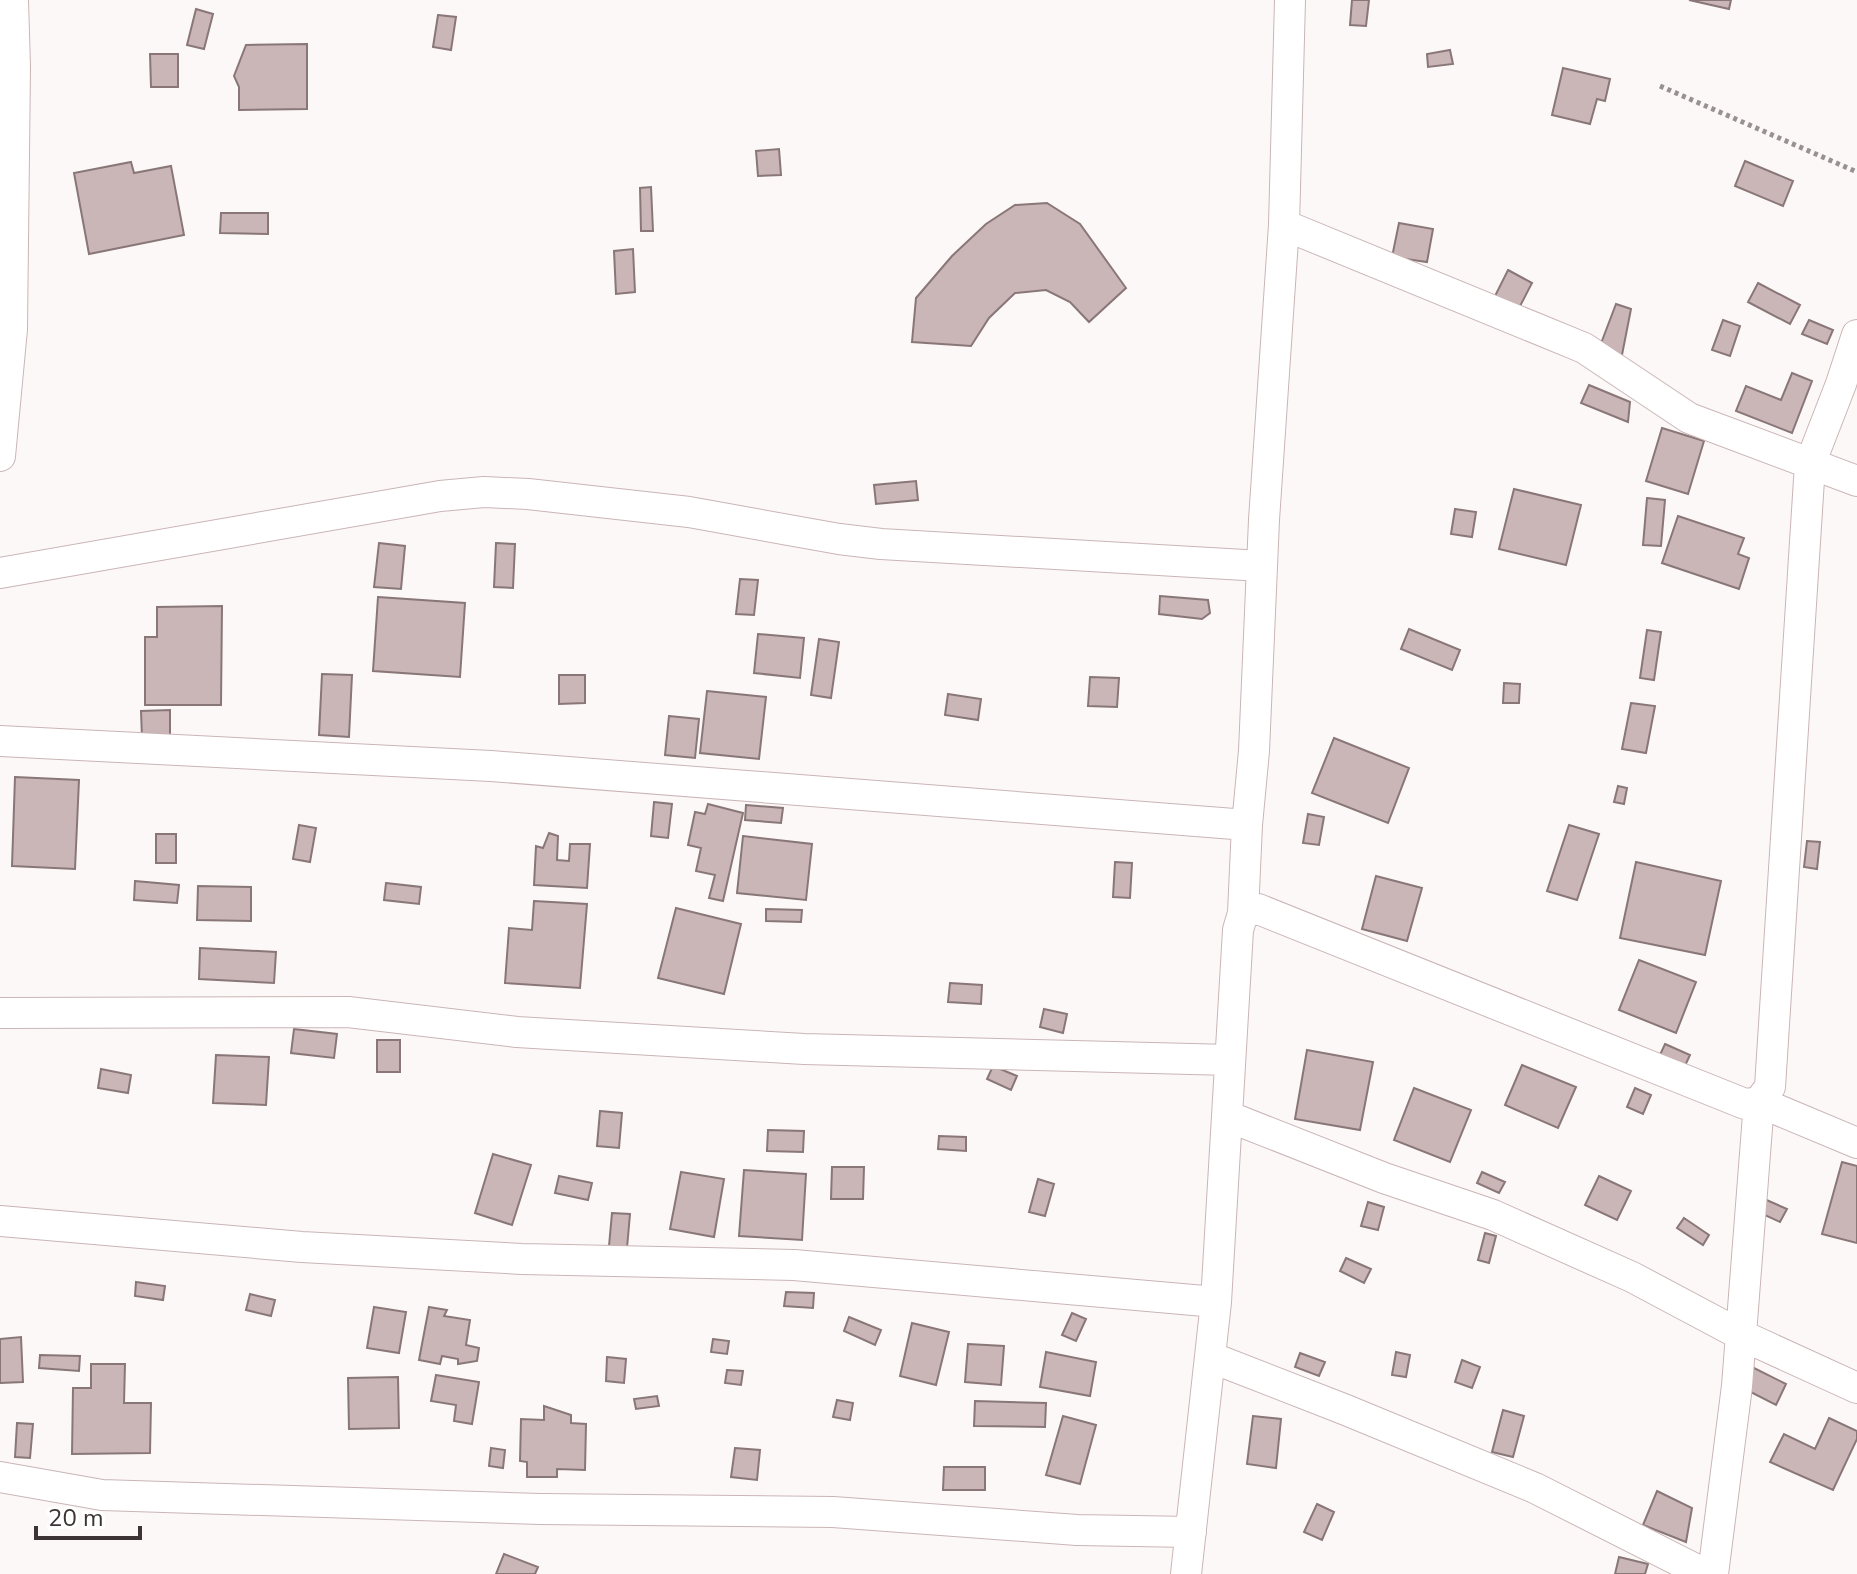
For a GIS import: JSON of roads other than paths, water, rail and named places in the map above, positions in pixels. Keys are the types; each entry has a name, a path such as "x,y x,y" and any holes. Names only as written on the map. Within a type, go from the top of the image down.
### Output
{"street":[{"path":"0,456 12,329 13,0"},
{"path":"1186,1574 1216,1302 1238,930 1243,913 1254,751 1262,566 1284,225 1290,0"},
{"path":"1284,225 1584,348 1689,418 1857,481"},
{"path":"1713,1574 1737,1386 1759,1102 1770,1087 1810,464 1857,335"},
{"path":"0,573 440,496 484,492 689,512 881,544 1262,566"},
{"path":"0,741 491,766 1247,825"},
{"path":"1243,913 1258,909 1745,1104 1759,1102 1857,1143"},
{"path":"0,1013 348,1012 517,1032 804,1049 1230,1060"},
{"path":"1227,1116 1384,1178 1493,1215 1632,1277 1741,1335 1857,1388"},
{"path":"0,1221 302,1247 522,1259 794,1265 1216,1302"},
{"path":"1210,1357 1535,1488 1705,1574"},
{"path":"0,1477 102,1495 540,1509 833,1512 1077,1530 1191,1532"}]}
